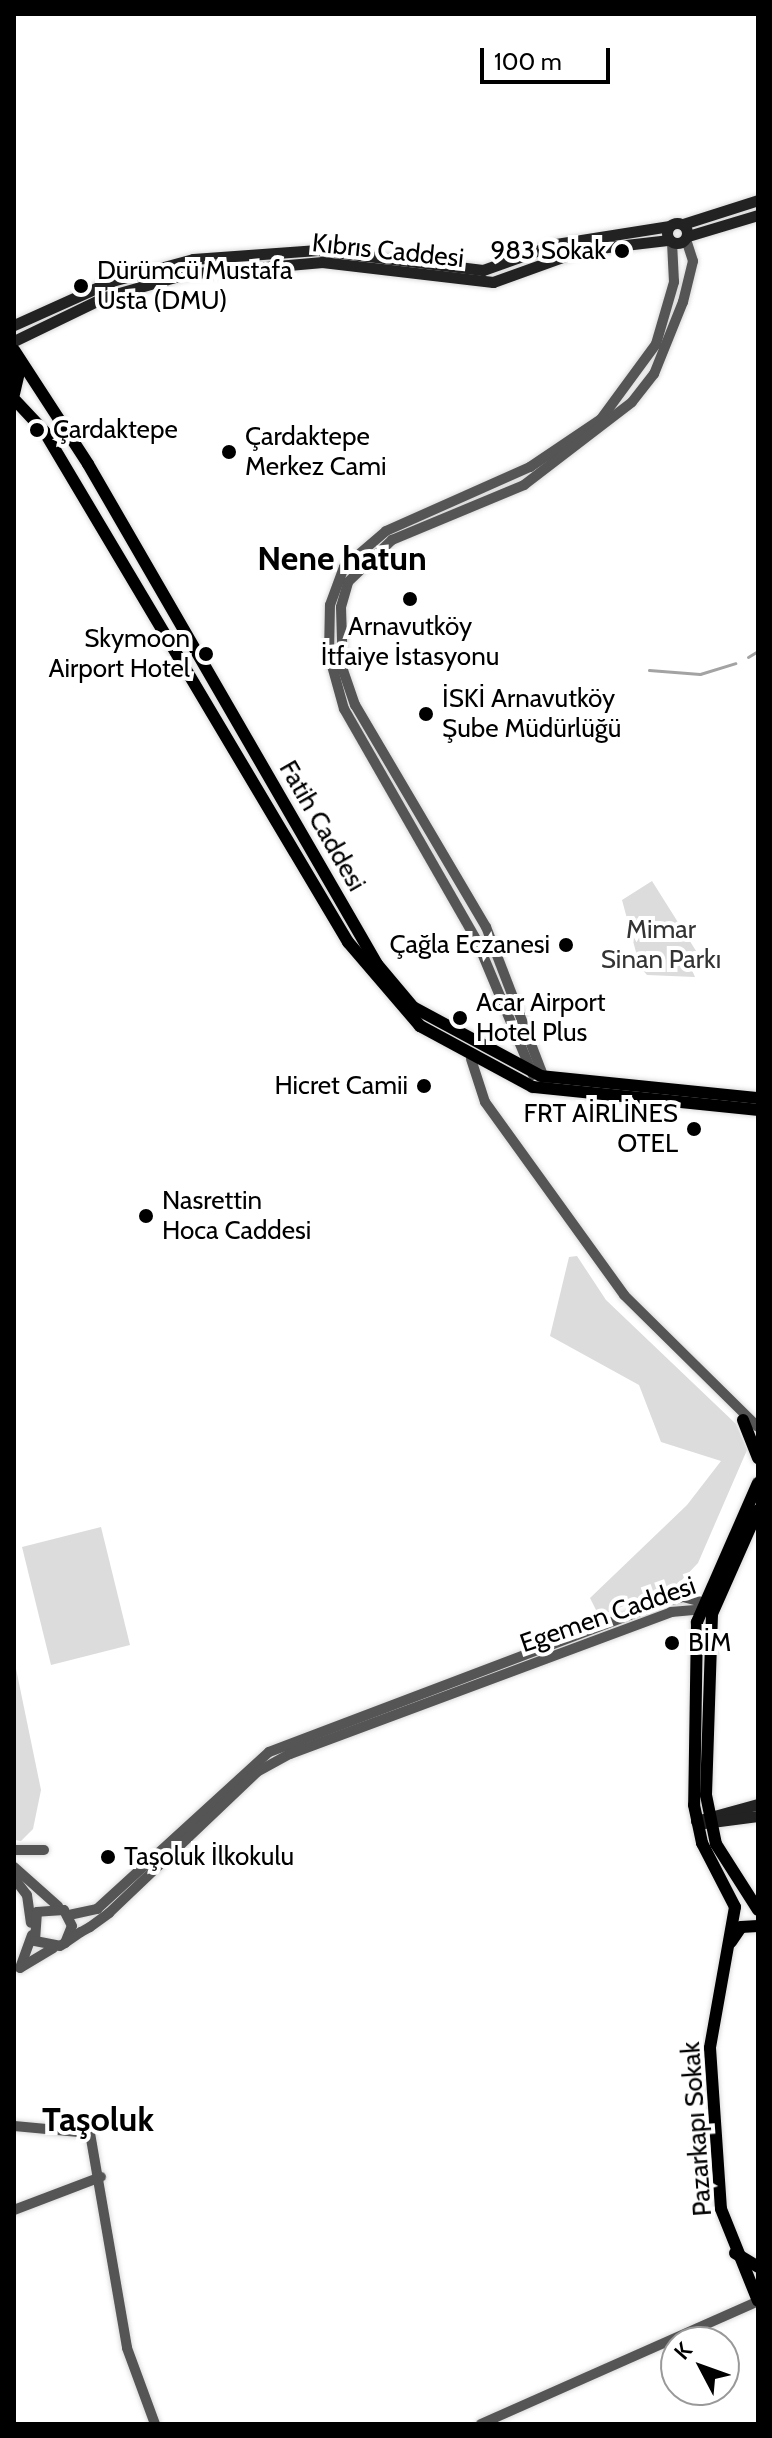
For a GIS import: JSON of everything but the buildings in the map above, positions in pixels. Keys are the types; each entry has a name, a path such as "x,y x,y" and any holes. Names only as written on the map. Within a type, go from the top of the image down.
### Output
{"main road":[{"path":"14,325 112,281 193,259 318,250 483,270 556,244 683,224 758,200"},
{"path":"683,224 687,238 758,215"},
{"path":"670,226 670,241"},
{"name":"Kıbrıs Caddesi","path":"15,348 105,297 186,274 322,262 493,282 582,250 687,238"},
{"path":"14,396 23,376 15,348"},
{"name":"Fatih Caddesi","path":"15,348 377,964 427,1017 540,1081 758,1098"},
{"name":"Fatih Caddesi","path":"14,396 44,431 355,952 420,1026 471,1059 540,1081 758,1110"},
{"path":"743,1420 758,1458"},
{"path":"758,1483 706,1606 705,1821 758,1910"},
{"path":"706,1606 758,1510"},
{"path":"705,1821 758,1804"},
{"path":"705,1821 758,1816"},
{"name":"Pazarkapı Sokak","path":"705,1821 731,1892 728,1949 710,2048 721,2209 735,2253 758,2301"},
{"path":"728,1949 741,1927 758,1926"},
{"path":"735,2253 758,2267"}],"street":[{"path":"356,721 346,683 340,639 348,582 392,540 524,485 608,426 667,348 691,271 687,238"},
{"path":"540,1081 486,927 356,721 329,655 338,577 386,531 530,467 601,419 656,344 674,282 670,241"},
{"path":"471,1059 485,1102 624,1295 743,1420 758,1427"},
{"name":"Egemen Caddesi","path":"69,1915 97,1909 269,1752 655,1605 706,1606"},
{"name":"Egemen Caddesi","path":"65,1943 109,1913 274,1762 671,1612 706,1606"},
{"path":"14,1850 44,1850"},
{"path":"14,1867 69,1915 65,1943 20,1968 32,1935 27,1895 14,1878"},
{"path":"31,1923 42,1909 59,1907"},
{"path":"32,1935 53,1948"},
{"path":"14,2126 90,2133 101,2177 127,2348 155,2424"},
{"path":"14,2210 101,2177"},
{"path":"481,2424 758,2301"}],"green space":[{"name":"Mimar Sinan Parkı","path":"652,881 703,962 691,968 695,977 647,975 640,967 622,900"},
{"path":"577,1256 606,1300 736,1424 747,1450 698,1563 678,1584 599,1616 590,1598 687,1505 721,1461 661,1442 639,1385 550,1336 569,1257"},
{"path":"101,1527 130,1645 51,1665 22,1547"},
{"path":"14,1659 41,1790 33,1829 21,1841 14,1840"}],"waterway":[{"path":"748,657 758,651"},
{"path":"649,670 700,674 735,663"}],"place":[{"name":"983 Sokak","path":"622,251"},
{"name":"Dürümcü Mustafa Usta (DMU)","path":"81,286"},
{"name":"Çardaktepe","path":"37,430"},
{"name":"Çardaktepe Merkez Cami","path":"229,452"},
{"name":"Arnavutköy İtfaiye İstasyonu","path":"410,599"},
{"name":"Skymoon Airport Hotel","path":"206,654"},
{"name":"İSKİ Arnavutköy Şube Müdürlüğü","path":"426,714"},
{"name":"Çağla Eczanesi","path":"566,945"},
{"name":"Acar Airport Hotel Plus","path":"460,1018"},
{"name":"Hicret Camii","path":"424,1086"},
{"name":"FRT AİRLİNES OTEL","path":"694,1129"},
{"name":"Nasrettin Hoca Caddesi","path":"146,1216"},
{"name":"BİM","path":"672,1643"},
{"name":"Taşoluk İlkokulu","path":"108,1857"}],"district":[{"name":"Nene hatun","path":"342,559"},
{"name":"Taşoluk","path":"98,2120"}]}
